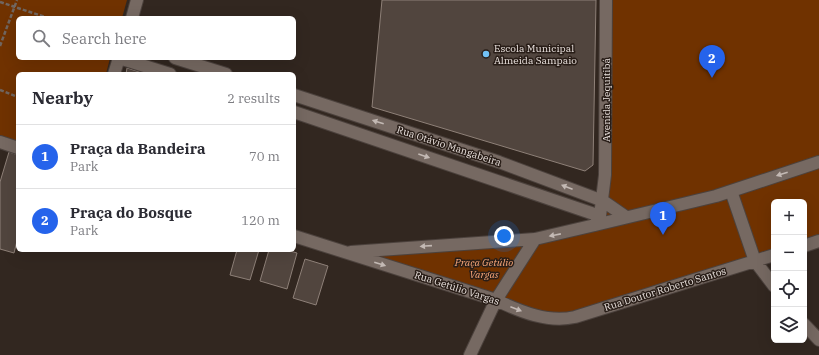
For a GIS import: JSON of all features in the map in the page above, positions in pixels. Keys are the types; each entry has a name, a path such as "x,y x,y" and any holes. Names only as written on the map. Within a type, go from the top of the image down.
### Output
{"street":[{"path":"133,16 137,0"},
{"name":"Avenida Jequitibá","path":"598,220 603,201 606,128 606,0"},
{"path":"115,72 118,60"},
{"path":"125,60 164,72"},
{"path":"181,60 220,72"},
{"name":"Rua Otávio Mangabeira","path":"296,96 499,162 603,201 626,217"},
{"path":"318,120 324,105"},
{"name":"Rua Otávio Mangabeira","path":"296,113 598,220"},
{"path":"0,142 16,147"},
{"path":"342,253 535,239 598,220 626,217 731,191 819,162"},
{"path":"731,191 755,261 771,282"},
{"name":"Rua Getúlio Vargas","path":"296,237 342,253 496,300 520,311 551,319 575,317"},
{"path":"470,355 496,300 535,239"},
{"path":"807,245 819,241"},
{"name":"Rua Doutor Roberto Santos","path":"575,317 771,256"},
{"path":"807,327 819,340"}],"path":[{"path":"0,46 17,0"},
{"path":"0,2 42,16"},
{"path":"0,90 16,96"}],"green space":[{"path":"0,0 127,0 123,16 16,16 16,60 110,60 106,72 16,72 16,145 0,140"},
{"name":"Praça Getúlio Vargas","path":"605,0 819,0 819,240 807,243 807,199 771,199 771,254 558,317 348,253 447,245 595,225 606,199"}],"building":[{"name":"Escola Municipal Almeida Sampaio","path":"382,0 596,0 593,165 585,171 372,107"},
{"path":"127,68 140,72 126,72"},
{"path":"9,152 16,154 16,245 14,253 0,249 0,182"},
{"path":"236,252 258,252 250,280 230,275"},
{"path":"268,252 297,253 287,289 260,281"},
{"path":"305,259 328,266 316,305 293,298"}],"place":[{"name":"Escola Municipal Almeida Sampaio","path":"486,54"},
{"name":"Praça do Bosque","path":"712,78"},
{"name":"Praça da Bandeira","path":"663,235"}]}
